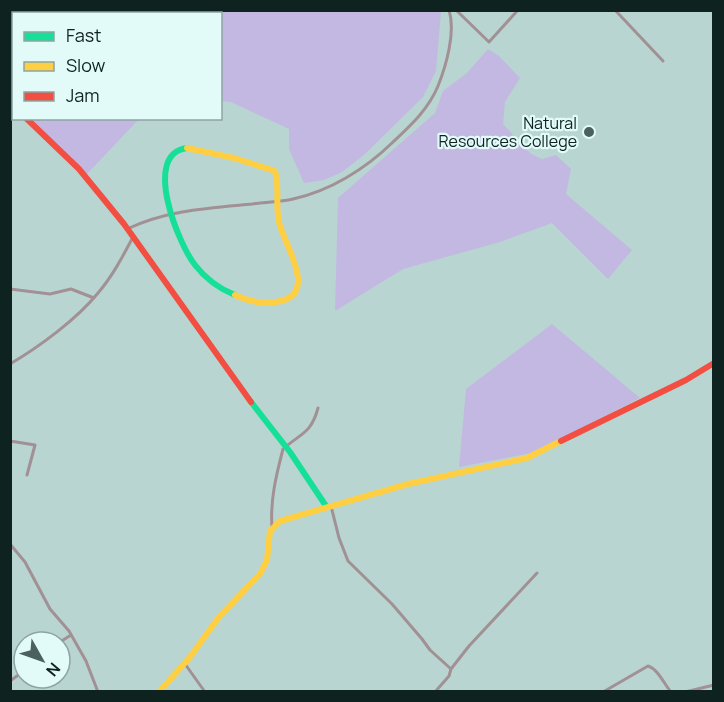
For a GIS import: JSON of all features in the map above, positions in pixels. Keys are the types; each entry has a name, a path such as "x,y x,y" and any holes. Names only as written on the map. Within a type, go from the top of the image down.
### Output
{"street":[{"path":"127,229 172,214 202,208 278,201 308,195 336,184 383,151 416,121 430,101 444,70 450,42 449,10"},
{"path":"456,10 489,42 518,10"},
{"path":"615,10 663,61"},
{"path":"28,120 79,169 127,229 247,397 329,505 348,561 392,604 430,650 450,669"},
{"path":"184,148 272,168 276,175 277,208 283,236 299,273 300,284 289,299 271,303 251,302 232,294 199,270 192,261 172,214 164,178 176,152 184,148"},
{"path":"10,364 31,352 94,298 133,237"},
{"path":"10,289 50,294 71,289 94,298"},
{"path":"272,528 280,521 329,505 408,484 527,458 686,380 714,363"},
{"path":"159,692 184,664 219,617 260,574 267,560 272,528 271,509 274,485 283,449 297,440 314,423 318,408"},
{"path":"10,441 35,445 27,475"},
{"path":"10,544 25,562 50,609 68,630"},
{"path":"435,692 449,676 450,669 469,645 537,573"},
{"path":"72,637 86,661 98,692"},
{"path":"184,664 205,692"},
{"path":"603,692 648,666 656,671 670,691"},
{"path":"685,692 714,685"}],"shaded area":[{"path":"11,11 441,11 436,71 423,97 364,155 342,172 324,180 304,183 289,149 289,129 231,102 222,101 222,12 12,12 11,104"},
{"path":"488,49 499,56 520,78 505,102 503,124 531,154 542,159 556,155 571,169 566,194 632,250 608,279 552,223 500,242 403,269 335,311 338,198 435,113 443,91 467,73"},
{"path":"33,120 138,120 87,174"},
{"path":"552,324 640,398 532,453 459,467 466,389"}],"traffic: fast":[{"path":"187,148 173,154 167,166 165,182 173,221 195,265 213,283 235,295"},
{"path":"251,402 290,452 326,506"}],"traffic: slow":[{"path":"187,148 234,158 275,171 279,222 296,267 297,288 292,296 269,303 235,295"},
{"path":"159,692 190,657 219,617 260,574 267,560 270,531 280,521 408,484 527,458 561,441"}],"traffic: jam":[{"path":"28,120 79,169 124,224 251,402"},
{"path":"561,441 686,380 714,363"}],"place":[{"name":"Natural Resources College","path":"589,132"}]}
